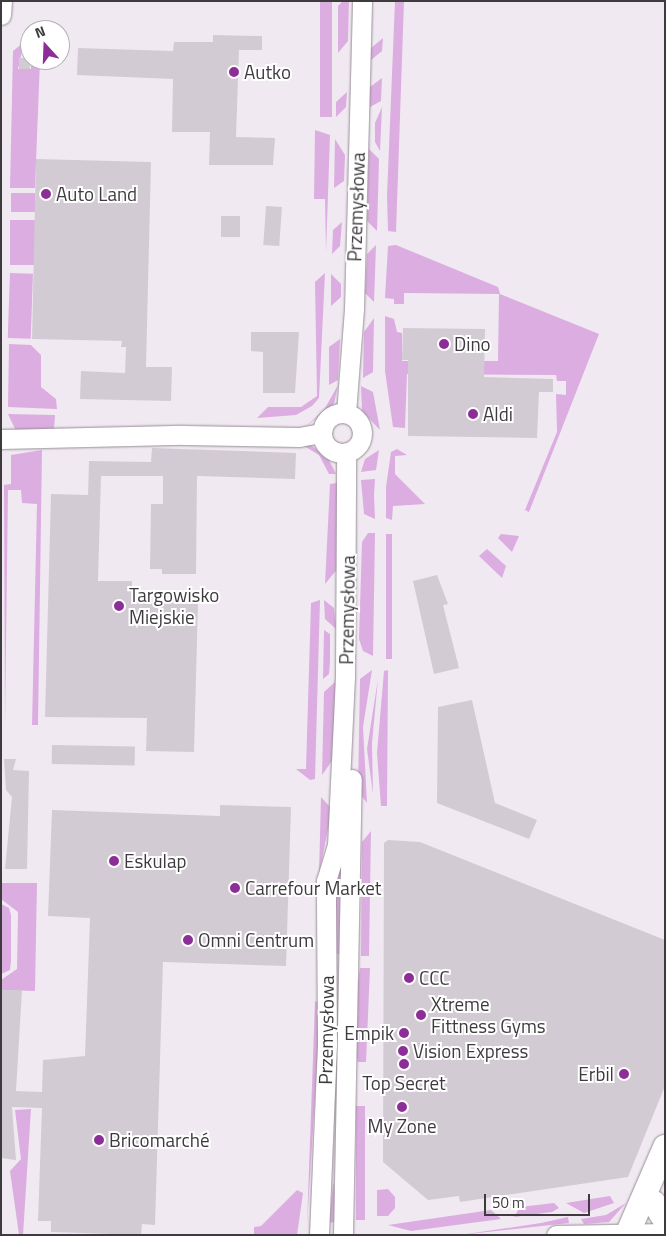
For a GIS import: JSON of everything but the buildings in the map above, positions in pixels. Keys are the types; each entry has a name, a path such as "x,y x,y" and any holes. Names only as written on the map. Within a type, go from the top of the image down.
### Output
{"main road":[{"path":"640,1233 665,1147"},
{"path":"640,1233 659,1212 665,1171"}],"street":[{"path":"1,14 2,1"},
{"name":"Przemysłowa","path":"346,413 362,1"},
{"path":"346,413 360,424 362,433 360,442 346,453 329,450 321,434 329,417 346,413"},
{"path":"1,439 321,434"},
{"name":"Przemysłowa","path":"319,1235 327,1044 326,881 337,846 345,676 346,453"},
{"name":"Przemysłowa","path":"342,1235 353,884 352,732 345,676"},
{"path":"343,1215 350,1235"},
{"path":"556,1235 640,1233"}],"shaded area":[{"path":"320,1 332,1 332,117 320,117"},
{"path":"343,1 349,1 348,41 338,53 338,6"},
{"path":"395,1 404,1 396,232 388,231 387,196"},
{"path":"383,38 382,51 371,60 371,48"},
{"path":"20,45 18,69 40,70 35,188 10,188 13,51"},
{"path":"382,78 381,101 370,107 370,87"},
{"path":"347,92 346,107 336,117 336,102"},
{"path":"382,107 380,151 375,142 375,123"},
{"path":"315,130 330,135 326,253 325,199 314,199"},
{"path":"335,139 345,155 344,181 334,188"},
{"path":"369,149 379,159 377,231 367,221"},
{"path":"11,193 35,193 35,212 11,212"},
{"path":"10,220 35,220 35,265 10,265"},
{"path":"342,222 340,246 332,254 333,230"},
{"path":"376,245 374,302 365,293 367,254"},
{"path":"396,245 498,287 500,294 599,334 529,512 525,510 557,432 556,394 566,395 566,381 557,381 556,375 407,374 405,428 393,427 385,371 385,316 394,319 397,332 402,333 402,361 498,361 499,294 404,293 404,304 394,304 394,299 385,298 388,246"},
{"path":"10,273 33,274 31,339 8,338"},
{"path":"325,273 319,398 312,406 296,415 257,418 268,407 301,407 317,396 315,282"},
{"path":"331,274 341,284 341,297 331,306"},
{"path":"374,318 373,372 363,378 364,332"},
{"path":"340,339 338,380 329,385 329,347"},
{"path":"9,344 31,345 41,355 41,387 56,399 57,409 8,407"},
{"path":"338,385 334,404 304,428 324,410"},
{"path":"361,386 373,392 380,430 362,411"},
{"path":"8,414 55,415 54,429 16,431"},
{"path":"311,445 328,458 336,474 329,474 319,455 304,446"},
{"path":"397,449 407,455 395,456 395,474 425,504 393,506 392,520 386,518 386,487 391,452"},
{"path":"42,450 38,725 32,725 37,504 22,503 21,490 8,490 5,725 4,485 11,484 11,455"},
{"path":"379,450 376,470 361,472 365,459"},
{"path":"375,479 375,519 364,514 361,480"},
{"path":"337,483 339,567 325,584 330,484"},
{"path":"368,533 375,533 373,656 363,651 359,639 362,542"},
{"path":"386,534 392,534 392,659 386,659"},
{"path":"501,534 519,536 512,552 498,538"},
{"path":"487,549 506,566 502,578 479,556"},
{"path":"320,600 315,779 310,780 296,769 306,769 311,603"},
{"path":"324,600 334,608 336,629 325,619"},
{"path":"324,630 330,634 330,661 329,674 323,679"},
{"path":"372,670 363,727 367,803 358,791 360,679"},
{"path":"388,670 387,806 381,806 377,753 384,671"},
{"path":"378,679 372,743 373,794 367,749"},
{"path":"335,682 334,758 322,775 324,692"},
{"path":"321,797 332,809 319,874"},
{"path":"371,831 369,956 361,956 362,842"},
{"path":"341,845 344,954 331,954"},
{"path":"1,883 37,883 35,991 1,990 1,980 17,969 18,912 1,899"},
{"path":"1,904 9,908 11,915 11,961 10,970 1,974"},
{"path":"360,968 370,968 366,1062 358,1062 351,1033"},
{"path":"315,1001 320,1003 323,1036 317,1064 307,1225"},
{"path":"356,1106 365,1106 365,1220 356,1220"},
{"path":"31,1109 23,1235 19,1235 10,1171 21,1159 15,1110"},
{"path":"334,1183 336,1222 329,1223 333,1185"},
{"path":"388,1189 395,1197 395,1208 388,1216 377,1216 377,1190"},
{"path":"297,1190 303,1193 297,1235 254,1235 254,1227 261,1226"},
{"path":"610,1196 614,1203 584,1213 566,1203"},
{"path":"554,1203 559,1208 552,1212 514,1217 520,1207"},
{"path":"626,1203 609,1222 584,1224 581,1219 606,1215"},
{"path":"491,1210 501,1219 411,1231 388,1225"},
{"path":"568,1217 569,1223 460,1235 541,1223"}],"place":[{"name":"Autko","path":"234,72"},
{"name":"Auto Land","path":"46,194"},
{"name":"Dino","path":"444,344"},
{"name":"Aldi","path":"473,414"},
{"name":"Targowisko Miejskie","path":"119,606"},
{"name":"Eskulap","path":"114,861"},
{"name":"Carrefour Market","path":"235,888"},
{"name":"Omni Centrum","path":"188,940"},
{"name":"CCC","path":"409,978"},
{"name":"Xtreme Fittness Gyms","path":"421,1015"},
{"name":"Empik","path":"404,1033"},
{"name":"Vision Express","path":"403,1051"},
{"name":"Top Secret","path":"404,1064"},
{"name":"Erbil","path":"624,1074"},
{"name":"My Zone","path":"402,1107"},
{"name":"Bricomarché","path":"99,1140"}]}
